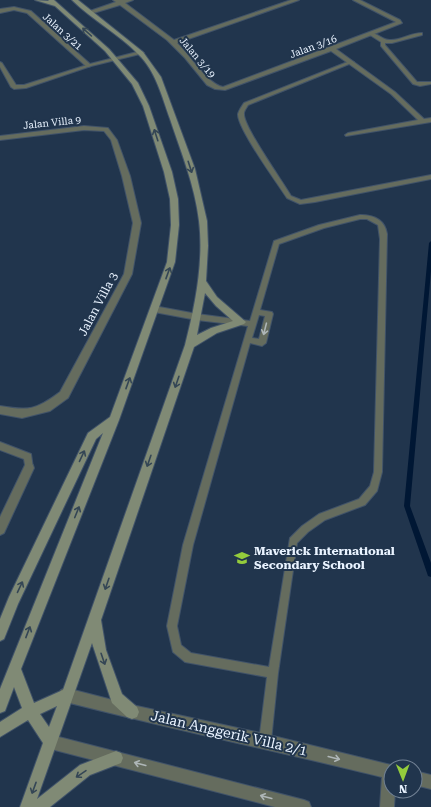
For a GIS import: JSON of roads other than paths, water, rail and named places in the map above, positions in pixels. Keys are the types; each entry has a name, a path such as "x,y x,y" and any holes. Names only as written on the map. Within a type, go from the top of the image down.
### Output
{"street":[{"path":"38,0 57,5"},
{"path":"0,706 114,420 172,262 175,226 174,199 168,172 146,106 135,83 115,60 51,0"},
{"path":"27,807 51,742 66,695 94,621 190,345 197,317 202,282 204,246 203,221 191,169 158,77 141,53 75,0"},
{"path":"90,12 118,1 130,0"},
{"path":"174,42 296,0"},
{"name":"Jalan 3/16","path":"231,86 399,23 398,21 356,0"},
{"name":"Jalan 3/19","path":"118,1 174,42 209,85 222,89 231,86"},
{"name":"Jalan 3/21","path":"0,11 16,8 29,12 89,66"},
{"path":"332,49 394,93 422,121"},
{"path":"89,66 141,53"},
{"path":"348,134 431,120"},
{"name":"Jalan Villa 9","path":"0,138 84,128 106,129"},
{"name":"Jalan Villa 3","path":"0,410 22,414 46,408 64,395 128,274 137,223 126,176 114,140 106,129"},
{"path":"202,282 214,301 241,322"},
{"path":"190,345 201,336 213,330 241,322"},
{"path":"0,635 13,601 92,436 114,420"},
{"path":"0,529 29,468"},
{"path":"94,621 100,650 117,698 132,712"},
{"path":"14,669 30,712 51,742 304,807"},
{"path":"0,730 30,712 66,695"},
{"name":"Jalan Anggerik Villa 2/1","path":"66,695 132,712 265,741 383,770"},
{"path":"39,807 58,790 85,770 116,758"}],"lane":[{"path":"372,34 384,41 392,42 420,34"},
{"path":"384,41 383,45 415,83 431,83"},
{"path":"352,62 246,104 241,113 242,121 248,133 289,197 300,202 315,200 431,177"},
{"path":"0,63 14,87 24,87 89,66"},
{"path":"265,741 273,673 293,541 305,529 322,517 362,502 374,488 378,472 383,261 382,227 378,222 368,217 353,219 300,232 276,243 188,545 172,626 177,648 189,658 273,673"},
{"path":"154,309 197,317 252,324"},
{"path":"248,340 262,343 269,314 256,312"},
{"path":"0,446 28,456 29,468"}],"waterway":[{"path":"431,243 407,506 431,573"}],"place":[{"name":"Maverick International Secondary School","path":"242,558"}]}
